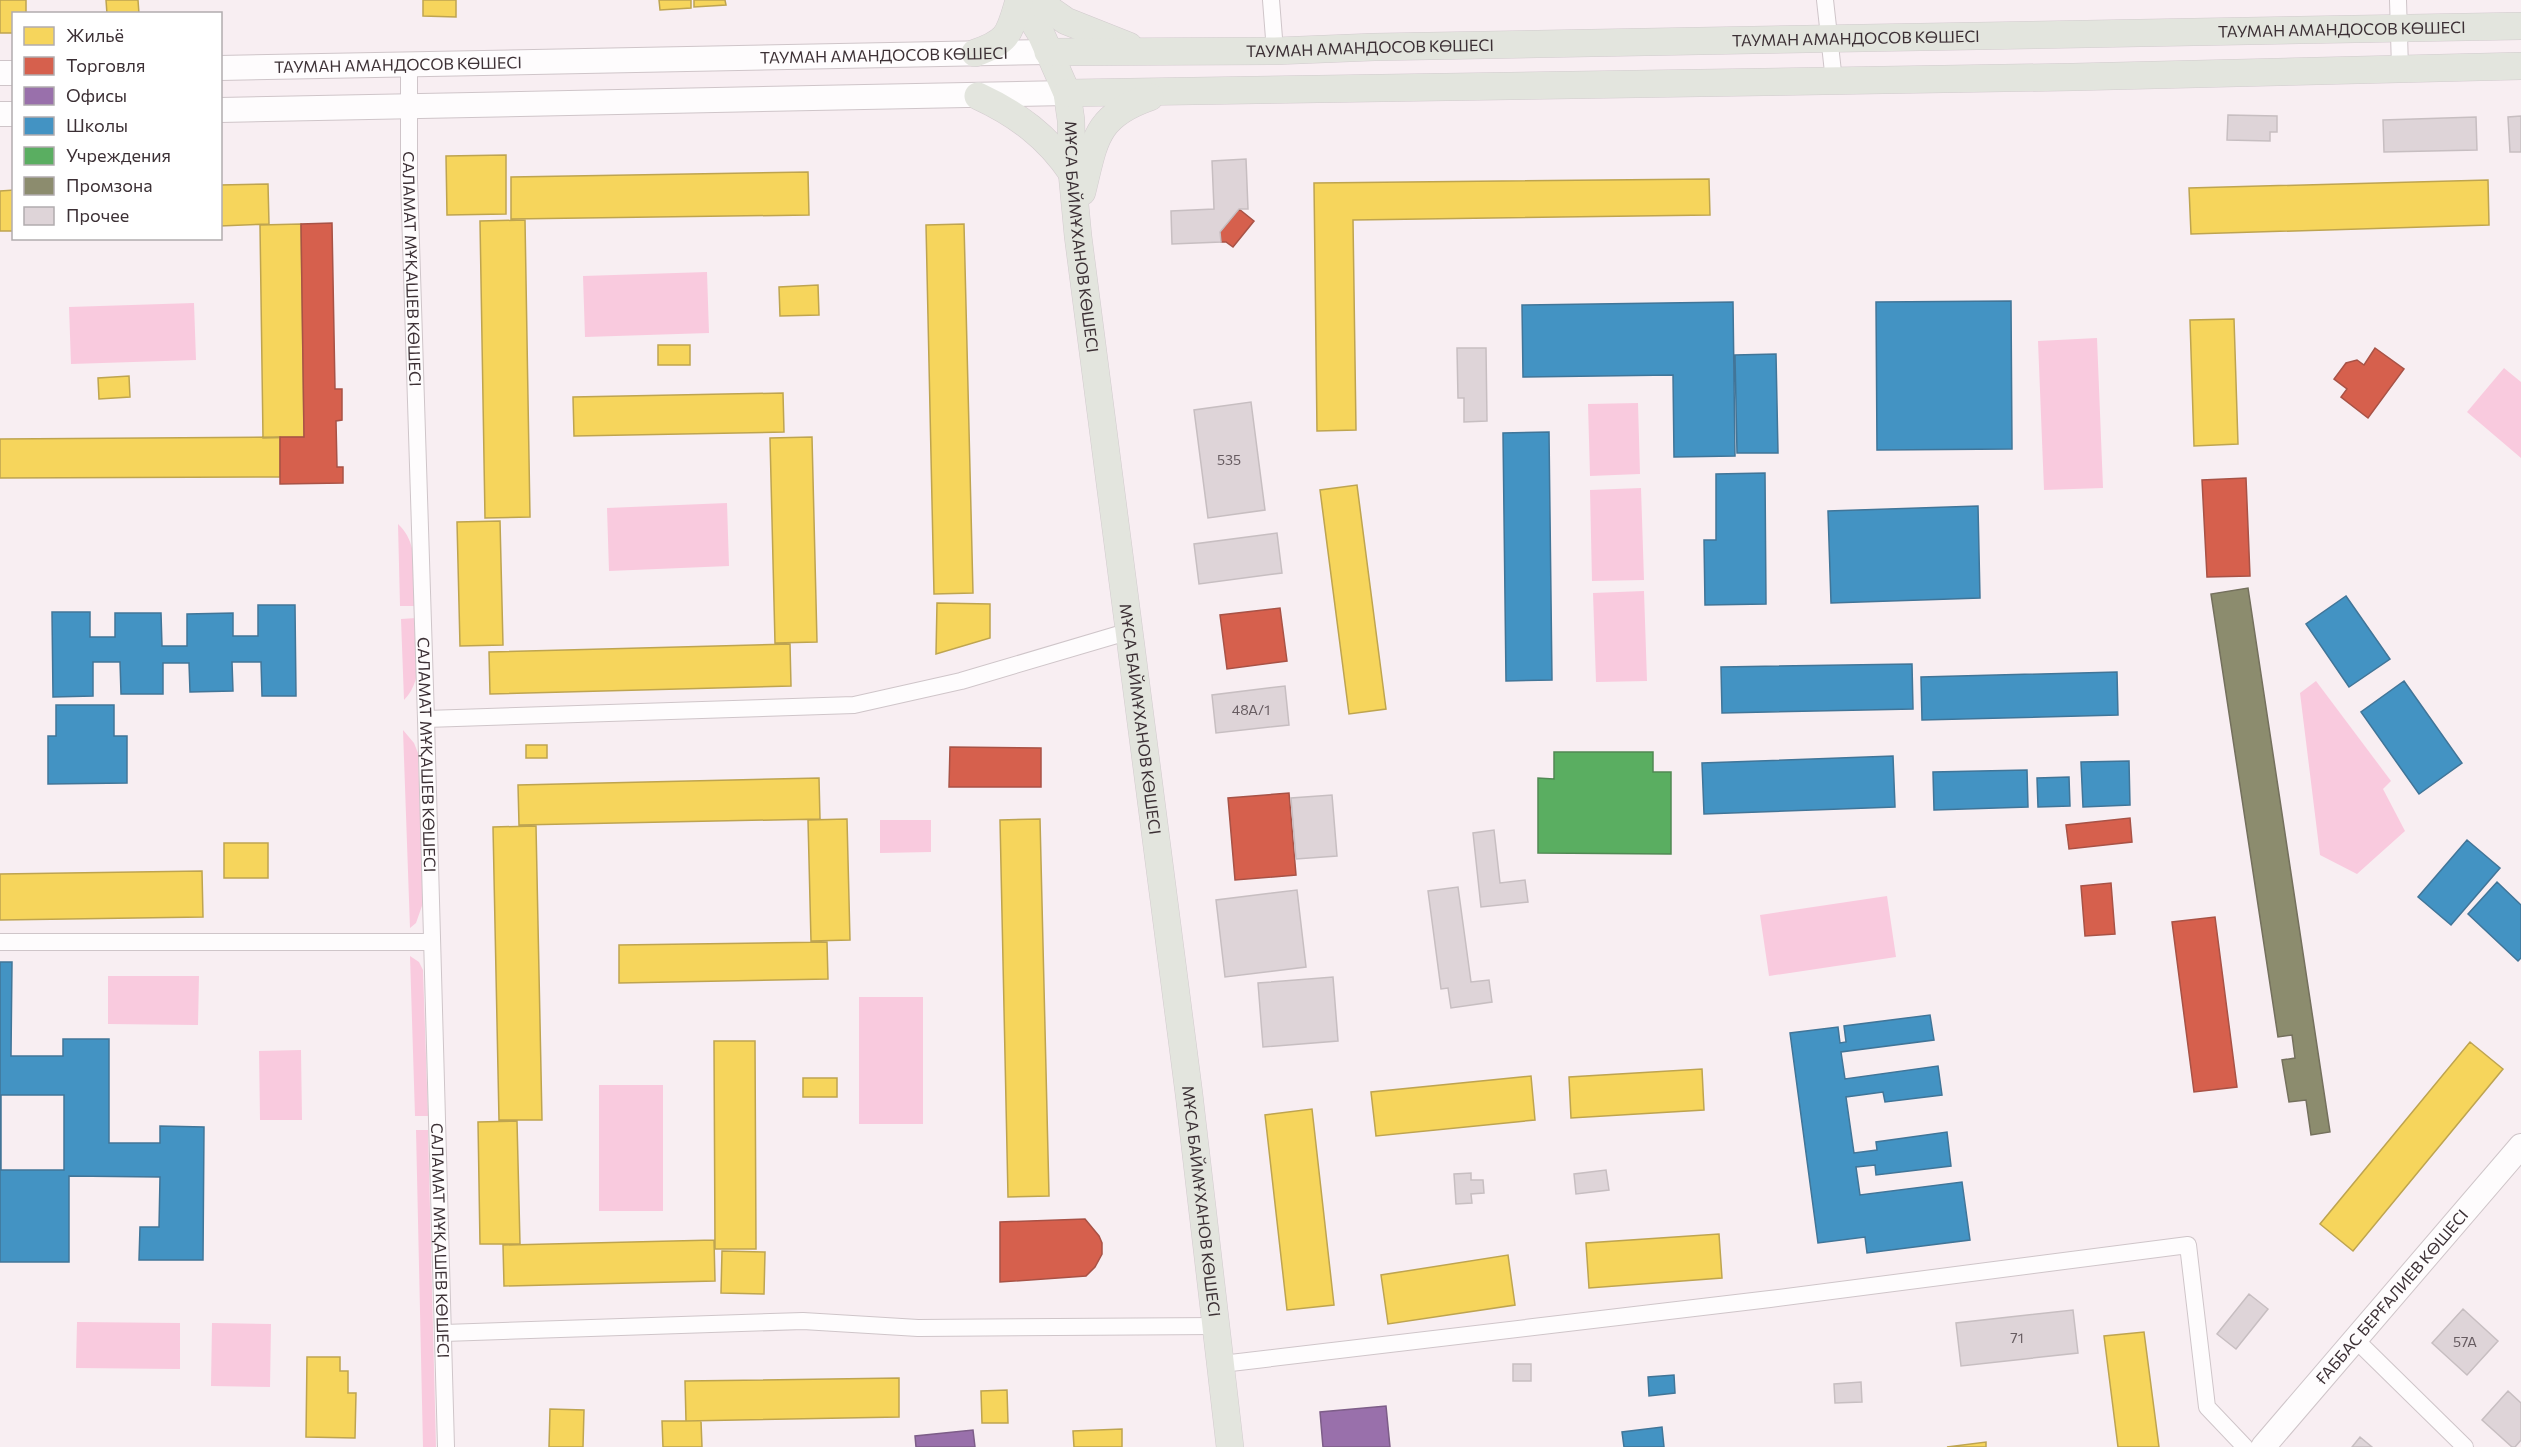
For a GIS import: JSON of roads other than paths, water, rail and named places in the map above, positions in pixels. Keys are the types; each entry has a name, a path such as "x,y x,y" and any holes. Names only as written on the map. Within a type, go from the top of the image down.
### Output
{"main road":[{"name":"МҰСА БАЙМҰХАНОВ КӨШЕСІ","path":"1019,0 1041,34 1067,93 1071,120 1072,173 1218,1326 1230,1447"},
{"path":"975,53 997,46 1003,40 1010,30 1019,0"},
{"path":"1036,0 1066,21 1147,52"},
{"name":"ТАУМАН АМАНДОСОВ КӨШЕСІ","path":"222,68 975,53 1275,51 1831,38 2521,26"},
{"path":"222,110 1834,81 2521,66"},
{"path":"1077,211 1091,155 1099,134 1112,116 1131,104 1163,92"},
{"path":"978,96 1009,110 1058,152 1072,173"},
{"name":"ҒАББАС БЕРҒАЛИЕВ КӨШЕСІ","path":"2263,1447 2521,1146"}],"street":[{"path":"1271,0 1275,51"},
{"path":"1826,0 1834,81"},
{"path":"2398,0 2400,68"},
{"name":"САЛАМАТ МҰҚАШЕВ КӨШЕСІ","path":"409,63 409,179 446,1447"},
{"path":"426,719 854,705 961,681 1130,631"},
{"path":"0,942 432,942"},
{"path":"1222,1364 1770,1299 2188,1245 2206,1407 2245,1447"},
{"path":"444,1333 803,1321 918,1328 1218,1326"},
{"path":"2356,1340 2465,1447"}]}
